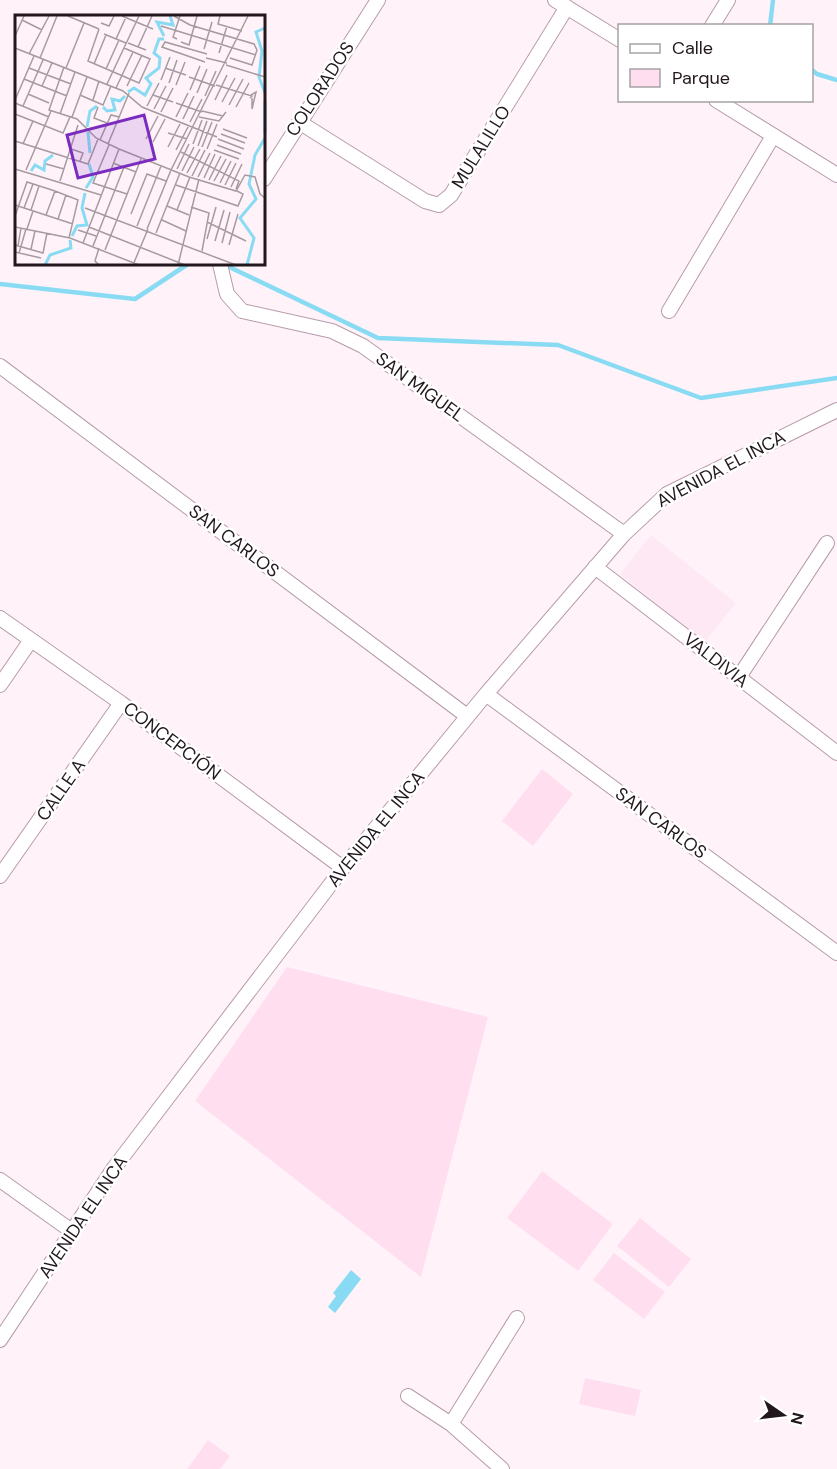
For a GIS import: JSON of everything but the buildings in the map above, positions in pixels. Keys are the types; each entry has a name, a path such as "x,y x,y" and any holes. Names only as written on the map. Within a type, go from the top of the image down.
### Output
{"street":[{"name":"COLORADOS","path":"266,176 378,0"},
{"path":"713,24 728,0"},
{"name":"MULALILLO","path":"299,122 425,201 439,205 451,195 561,4"},
{"path":"561,4 618,39"},
{"path":"719,102 837,175"},
{"path":"669,311 773,136"},
{"name":"SAN MIGUEL","path":"220,267 226,294 242,311 332,331 363,346 624,534"},
{"name":"SAN CARLOS","path":"0,366 467,716"},
{"name":"AVENIDA EL INCA","path":"0,1340 114,1168 343,868 467,716 624,534 668,494 837,410"},
{"path":"739,677 827,543"},
{"name":"VALDIVIA","path":"596,567 837,753"},
{"name":"CONCEPCIÓN","path":"0,618 121,703 343,868"},
{"path":"0,685 31,640"},
{"name":"SAN CARLOS","path":"486,694 837,953"},
{"name":"CALLE A","path":"0,876 121,703"},
{"path":"0,1180 73,1232"},
{"path":"451,1424 517,1318"},
{"path":"408,1396 451,1424 502,1469"}],"shaded area":[{"path":"651,535 736,603 704,643 620,574"}],"green space":[{"path":"542,769 573,794 533,846 502,821"},
{"path":"287,967 488,1017 421,1277 195,1101"},
{"path":"542,1171 613,1224 578,1271 507,1218"},
{"path":"640,1218 691,1259 669,1287 617,1246"},
{"path":"614,1253 665,1292 644,1319 593,1280"},
{"path":"585,1378 641,1390 635,1416 579,1404"},
{"path":"208,1440 230,1456 220,1469 187,1469"}],"water":[{"path":"351,1270 361,1279 335,1313 328,1307 336,1296 333,1293"}],"waterway":[{"path":"770,24 773,0"},
{"path":"813,71 837,80"},
{"path":"0,284 135,299 185,266"},
{"path":"227,266 378,338 558,345 701,398 837,378"}]}
